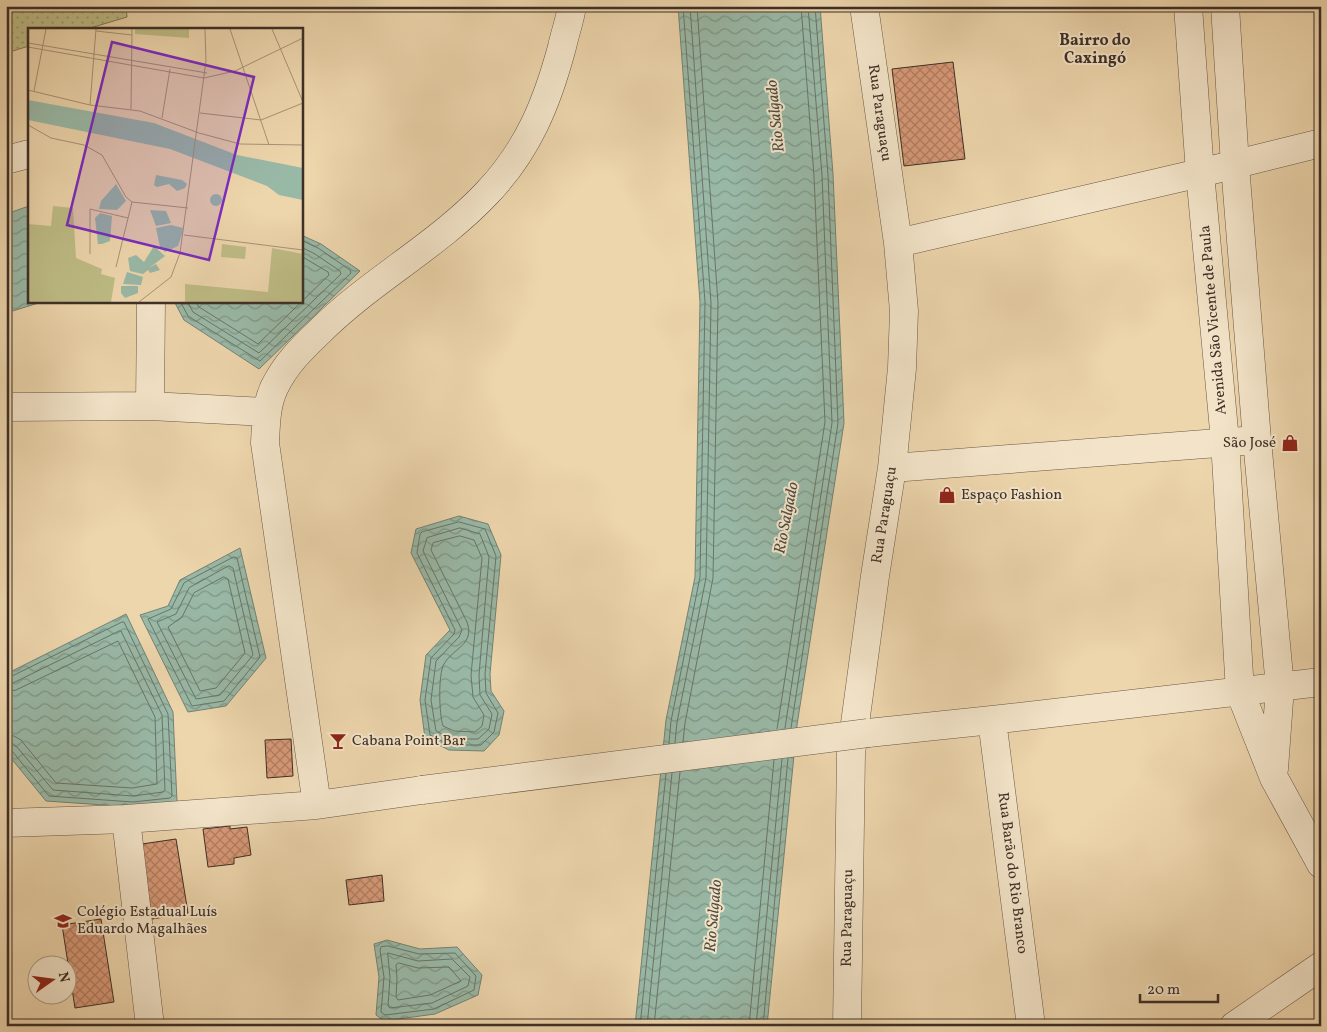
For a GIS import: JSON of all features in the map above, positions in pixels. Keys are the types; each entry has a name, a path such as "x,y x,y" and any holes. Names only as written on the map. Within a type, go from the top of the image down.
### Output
{"street":[{"path":"317,805 265,443 266,412 274,388 292,358 340,311 455,223 487,193 513,163 536,123 554,76 572,6"},
{"name":"Rua Paraguaçu","path":"846,1026 851,753 892,468 902,368 904,311 898,242 864,6"},
{"name":"Avenida São Vicente de Paula","path":"1188,6 1200,173 1225,441 1240,692 1274,778 1321,864"},
{"path":"1225,6 1235,165 1257,440 1280,687 1274,778"},
{"path":"898,242 1235,165 1321,143"},
{"path":"6,160 28,154"},
{"path":"150,406 151,302"},
{"path":"6,407 150,406 266,412"},
{"path":"892,468 1257,440"},
{"path":"6,823 126,819 317,805 868,733 1321,682"},
{"name":"Rua Barão do Rio Branco","path":"992,720 1031,1026"},
{"path":"126,819 150,1026"},
{"path":"1234,1026 1321,966"}],"shaded area":[{"path":"6,6 126,6 127,17 90,28 28,28 28,46 6,53"}],"water":[{"name":"Rio Salgado","path":"678,6 820,6 833,174 844,423 797,725 767,1026 635,1026 666,720 695,577 700,302"},
{"path":"28,206 28,302 42,302 6,313 6,214"},
{"path":"302,235 321,244 360,271 259,369 184,320 175,302 302,302"},
{"path":"459,516 488,524 501,555 490,674 491,691 504,711 499,735 484,751 449,750 425,738 420,700 426,655 450,630 411,553 416,529"},
{"path":"240,548 266,658 226,706 188,712 140,615 168,606 180,580"},
{"path":"126,614 173,712 177,802 133,807 46,801 6,752 6,674"},
{"path":"387,940 420,949 457,947 482,975 478,995 435,1014 384,1021 376,1015 379,977 374,944"}],"building":[{"path":"953,62 965,159 904,166 892,69"},
{"path":"291,739 293,776 267,778 265,740"},
{"path":"230,826 230,829 247,827 251,855 234,858 234,864 208,867 203,829"},
{"path":"176,839 188,913 146,920 135,845"},
{"path":"382,875 384,901 349,905 346,880"},
{"path":"101,919 114,1002 75,1008 74,1004 78,1004 78,954 67,954 62,925"}],"place":[{"name":"São José","path":"1290,443"},
{"name":"Espaço Fashion","path":"947,495"},
{"name":"Cabana Point Bar","path":"338,741"},
{"name":"Colégio Estadual Luís Eduardo Magalhães","path":"63,921"}],"district":[{"name":"Bairro do Caxingó","path":"1095,50"}]}
